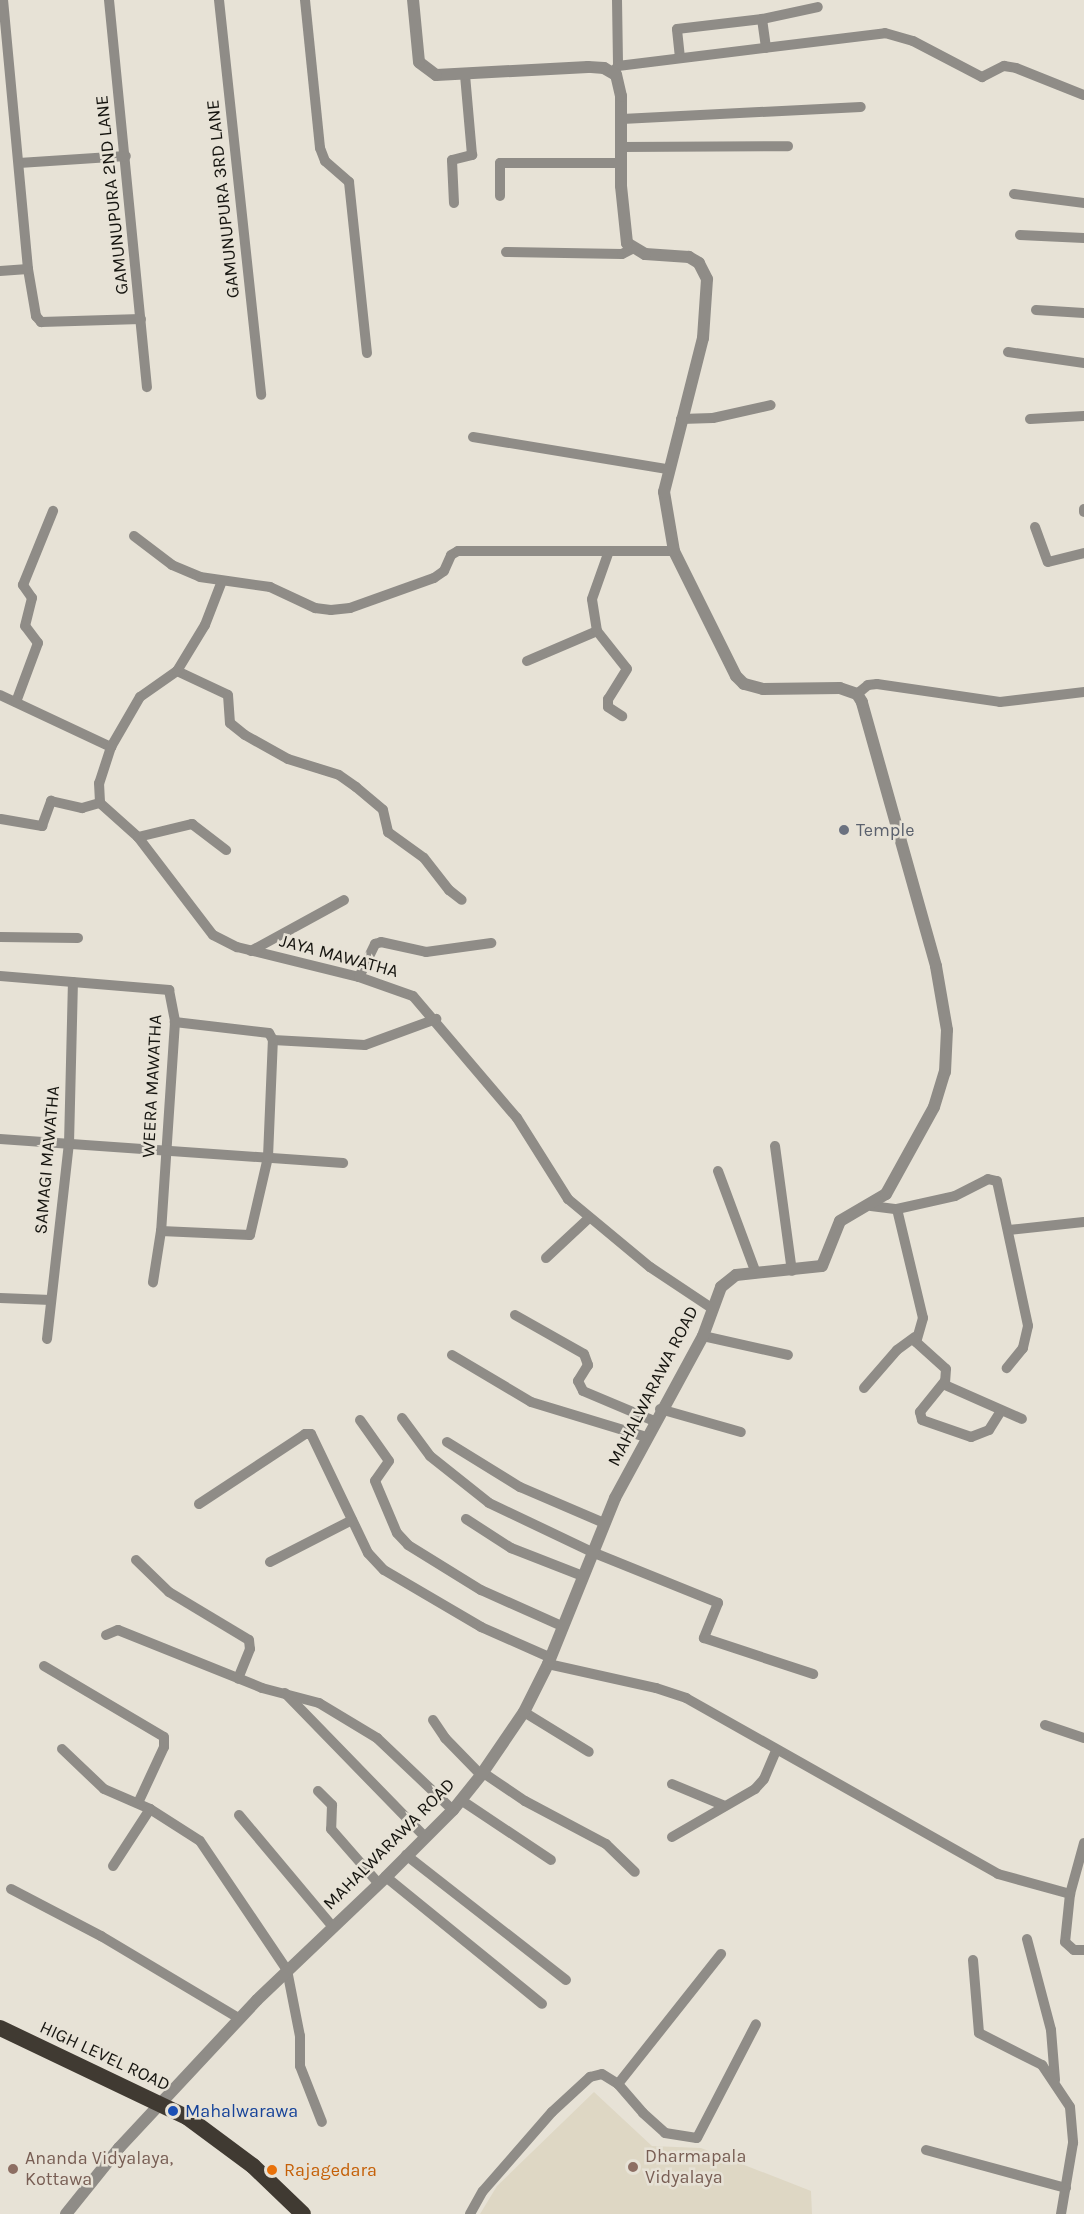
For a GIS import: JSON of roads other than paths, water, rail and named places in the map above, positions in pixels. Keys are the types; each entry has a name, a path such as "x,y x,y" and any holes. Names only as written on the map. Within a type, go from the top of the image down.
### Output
{"highway":[{"name":"HIGH LEVEL ROAD","path":"0,2028 159,2106 210,2140 249,2171 290,2214"},
{"name":"HIGH LEVEL ROAD","path":"0,2037 187,2117 253,2166 303,2214"}],"street":[{"path":"3,0 28,269 36,316 41,322 141,319"},
{"name":"GAMUNUPURA 2ND LANE","path":"109,0 147,387"},
{"name":"GAMUNUPURA 3RD LANE","path":"219,0 261,395"},
{"path":"305,0 320,148 325,161 349,182 366,353"},
{"path":"413,0 419,62 436,75 588,67 615,69 680,58 885,33 913,41 982,77 1004,66 1017,68 1084,95"},
{"path":"617,0 615,69 622,119 624,236 632,249 645,254 689,257 699,263 707,279 703,338 667,469 665,508 674,551 736,676 744,684 763,689 840,688 857,694 868,685 878,684 1000,702 1084,692"},
{"path":"680,58 677,29 762,19 818,7"},
{"path":"762,19 766,48"},
{"path":"454,203 453,160 472,155 465,75"},
{"path":"622,119 861,107"},
{"path":"621,147 788,146"},
{"path":"19,163 126,156"},
{"path":"500,196 500,163 621,163"},
{"path":"1014,194 1084,203"},
{"path":"1020,235 1084,238"},
{"path":"506,252 622,254 632,249"},
{"path":"0,271 28,269"},
{"path":"1036,310 1084,313"},
{"path":"1008,352 1084,363"},
{"path":"681,419 713,418 771,405"},
{"path":"1030,419 1084,416"},
{"path":"473,437 667,469"},
{"path":"16,702 38,643 26,626 32,602 24,580 53,511"},
{"path":"1035,527 1048,562 1084,553"},
{"path":"134,536 172,565 200,577 270,586 315,608 331,610 350,608 434,578 444,571 450,555 458,551 674,551"},
{"path":"609,551 592,599 597,631 627,669 608,699 608,707 622,716"},
{"path":"1,819 42,826 51,801 82,808 100,803 99,783 111,747 140,697 177,672 206,625 222,581"},
{"path":"527,661 597,631"},
{"path":"177,672 228,695 230,723 244,735 288,759 339,775 356,787 383,810 388,832 424,858 449,891 462,900"},
{"name":"MAHALWARAWA ROAD","path":"66,2214 159,2106 240,2019 287,1970 383,1881 453,1810 481,1774 524,1712 548,1660 604,1523 660,1408 703,1335 727,1279 756,1273 792,1271 822,1266 840,1221 871,1206 886,1194 934,1107 945,1072 947,1030 936,966 865,710 857,694"},
{"path":"0,695 111,747"},
{"name":"JAYA MAWATHA","path":"100,803 138,837 203,927 225,943 359,977 407,992 436,1019 517,1118 568,1199 588,1219 713,1309"},
{"path":"138,837 192,824 226,850"},
{"path":"251,951 344,900"},
{"path":"0,937 78,938"},
{"path":"359,977 375,944 381,942 426,952 491,943"},
{"name":"WEERA MAWATHA","path":"0,976 169,990 175,1022 161,1231 153,1282"},
{"name":"SAMAGI MAWATHA","path":"47,1339 69,1144 73,982"},
{"path":"175,1022 261,1030 273,1040 365,1046 436,1019"},
{"path":"161,1231 250,1235 268,1157 273,1040"},
{"path":"0,1139 343,1163"},
{"path":"775,1146 792,1271"},
{"path":"718,1171 756,1273"},
{"path":"871,1206 897,1209 955,1196 993,1179 1000,1186 1028,1326 1023,1348 1007,1368"},
{"path":"864,1388 897,1350 915,1337 923,1318 897,1209"},
{"path":"546,1258 588,1219"},
{"path":"1009,1230 1084,1222"},
{"path":"0,1298 51,1300"},
{"path":"515,1315 584,1354 588,1365 579,1381 583,1391 654,1421"},
{"path":"703,1335 788,1355"},
{"path":"915,1337 946,1369 945,1381 948,1388 1022,1419"},
{"path":"452,1355 531,1402 646,1437"},
{"path":"945,1381 920,1412 922,1420 972,1437 988,1430 1001,1411"},
{"path":"660,1408 741,1432"},
{"path":"402,1418 430,1456 489,1503 592,1552 718,1604 704,1638 813,1674"},
{"path":"360,1420 388,1461 375,1481 397,1533 408,1545 481,1590 562,1626"},
{"path":"199,1504 308,1434 327,1462 368,1553 411,1589 548,1660 671,1692 998,1874 1070,1894"},
{"path":"447,1442 520,1486 604,1523"},
{"path":"466,1519 511,1548 583,1576"},
{"path":"270,1562 352,1520"},
{"path":"136,1560 169,1592 249,1640 250,1648 238,1679"},
{"path":"106,1635 118,1630 238,1679 319,1704 377,1738 453,1810"},
{"path":"44,1666 164,1737 164,1747 138,1803"},
{"path":"282,1691 425,1837"},
{"path":"524,1712 589,1752"},
{"path":"433,1720 445,1738 481,1774 525,1801 606,1844 635,1872"},
{"path":"1045,1725 1084,1738"},
{"path":"62,1749 104,1789 150,1809 200,1841 287,1970 300,2036 300,2066 322,2122"},
{"path":"672,1837 760,1785 776,1751"},
{"path":"672,1784 725,1806"},
{"path":"318,1791 332,1805 331,1829 383,1881 542,2004"},
{"path":"461,1800 550,1860"},
{"path":"113,1866 150,1809"},
{"path":"239,1815 333,1927"},
{"path":"1084,1843 1070,1894 1065,1942 1074,1950 1084,1950"},
{"path":"406,1856 566,1980"},
{"path":"11,1889 101,1936 240,2019"},
{"path":"1027,1939 1051,2030 1055,2080"},
{"path":"618,2084 721,1954"},
{"path":"973,1960 979,2033 1042,2065 1055,2080 1070,2107 1073,2143 1061,2214"},
{"path":"470,2214 483,2191 552,2112 590,2077 602,2074 618,2084 643,2114 665,2133 697,2138 756,2024"},
{"path":"926,2150 1066,2188"}],"place":[{"name":"Temple","path":"844,830"},
{"name":"Mahalwarawa","path":"173,2111"},
{"name":"Dharmapala Vidyalaya","path":"633,2167"},
{"name":"Ananda Vidyalaya, Kottawa","path":"13,2169"},
{"name":"Rajagedara","path":"272,2170"}]}
